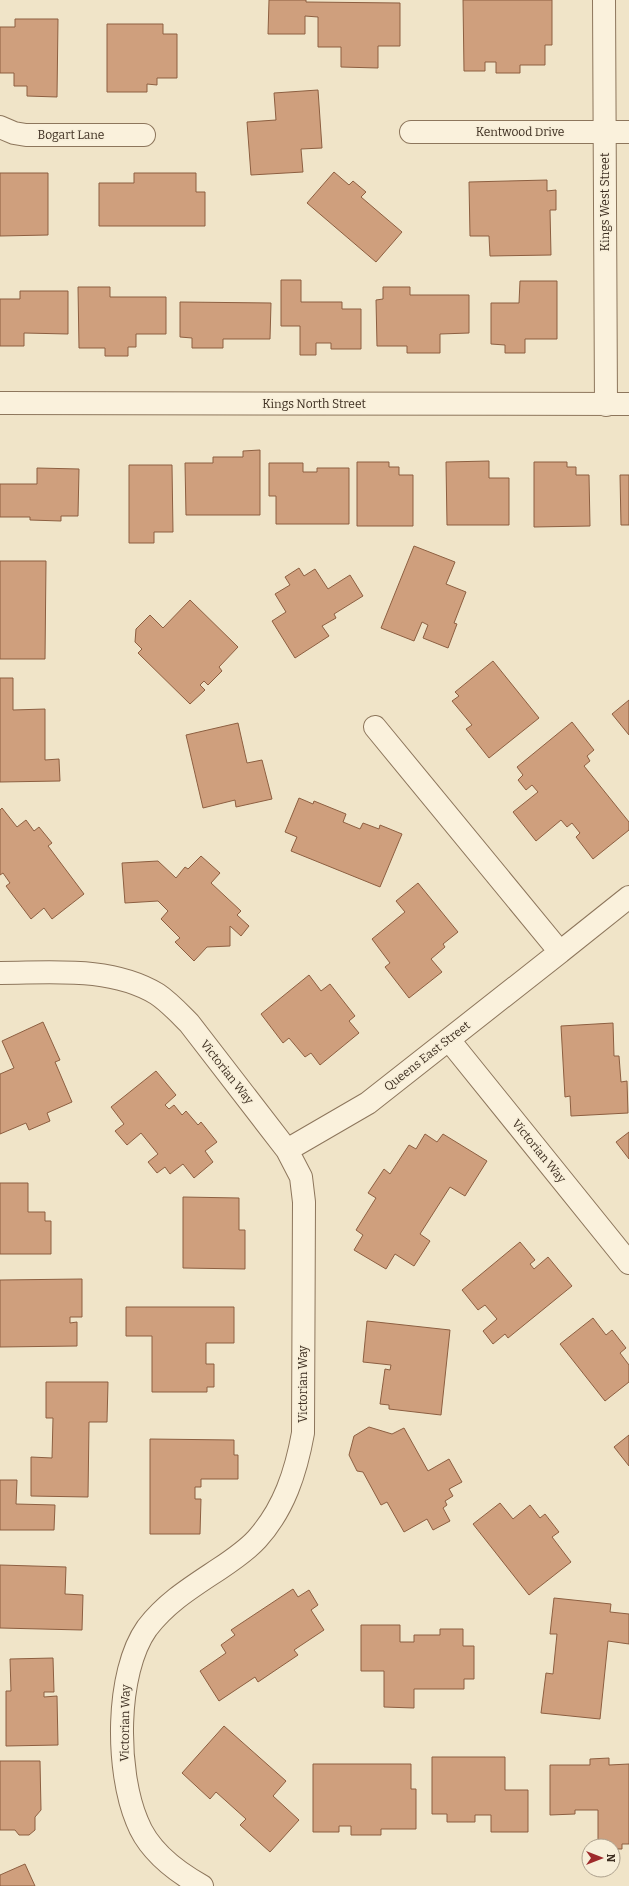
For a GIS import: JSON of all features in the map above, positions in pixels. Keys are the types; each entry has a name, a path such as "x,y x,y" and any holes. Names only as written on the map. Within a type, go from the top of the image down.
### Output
{"street":[{"name":"Kings West Street","path":"604,0 606,404"},
{"name":"Bogart Lane","path":"0,127 14,133 26,135 144,135"},
{"name":"Kentwood Drive","path":"411,132 629,132"},
{"name":"Kings North Street","path":"0,403 629,404"},
{"path":"375,727 560,952"},
{"name":"Queens East Street","path":"287,1150 358,1109 449,1040 629,897"},
{"name":"Victorian Way","path":"0,972 93,974 115,977 136,984 157,995 175,1009 189,1024 287,1150 301,1177 304,1202 303,1433 292,1479 282,1503 256,1540 220,1568 174,1598 160,1612 146,1630 135,1650 128,1671 124,1693 123,1749 125,1775 130,1800 137,1822 149,1842 165,1860 183,1875 202,1886"},
{"name":"Victorian Way","path":"449,1040 629,1263"}],"building":[{"path":"269,0 400,3 400,46 378,46 378,68 341,67 341,47 318,47 318,17 305,16 305,34 268,34"},
{"path":"463,0 552,0 552,45 545,45 545,65 520,65 520,73 496,73 496,62 485,62 485,71 464,71"},
{"path":"15,19 58,19 57,97 27,96 27,86 14,86 14,73 0,73 0,27 15,27"},
{"path":"107,24 163,24 163,34 177,34 177,78 157,78 157,85 147,84 147,92 107,92"},
{"path":"318,90 322,148 301,149 303,172 251,175 247,122 276,120 274,93"},
{"path":"334,172 349,185 353,181 366,192 361,197 402,232 376,262 307,203"},
{"path":"0,173 48,173 48,235 0,236"},
{"path":"134,173 196,173 196,192 205,192 205,226 99,226 99,183 134,183"},
{"path":"547,180 547,191 556,190 556,210 550,210 551,255 490,256 489,236 470,236 469,182"},
{"path":"281,280 301,280 301,302 342,302 342,309 361,309 361,349 331,349 331,343 316,343 316,355 300,355 300,326 281,326"},
{"path":"520,281 557,281 557,339 525,339 525,353 505,353 505,345 491,344 491,303 519,303"},
{"path":"78,287 110,287 110,297 166,297 166,334 136,334 136,347 128,347 128,356 105,356 105,348 79,348"},
{"path":"383,287 410,287 410,295 469,295 469,333 440,334 440,353 407,353 407,346 377,346 376,300 383,299"},
{"path":"20,291 68,291 68,334 24,333 24,346 0,346 0,299 20,299"},
{"path":"180,302 271,303 270,339 223,339 223,348 192,348 192,338 180,337"},
{"path":"260,450 260,515 186,515 185,463 213,463 213,457 243,457 243,451"},
{"path":"489,461 489,478 509,478 509,525 447,525 446,462"},
{"path":"357,462 389,462 389,467 399,467 399,475 413,475 413,526 357,526"},
{"path":"534,462 567,462 567,467 576,467 576,475 589,475 590,526 534,527"},
{"path":"269,463 303,463 303,472 317,472 317,468 349,468 349,524 276,524 276,496 269,496"},
{"path":"129,465 172,465 173,532 154,532 154,543 129,543"},
{"path":"37,468 79,469 78,516 61,516 61,521 30,520 30,517 0,517 0,484 37,484"},
{"path":"620,475 629,475 629,525 621,525"},
{"path":"414,546 455,562 446,584 466,592 454,623 457,624 448,648 423,638 428,625 422,622 414,641 381,628"},
{"path":"0,561 46,561 45,659 0,659"},
{"path":"299,568 304,576 315,569 328,589 350,575 363,596 334,614 336,618 322,626 329,636 295,658 272,621 286,612 275,594 290,585 285,577"},
{"path":"190,600 238,647 219,667 222,671 208,685 204,681 200,685 205,690 190,704 138,653 142,649 135,642 136,629 150,615 163,628"},
{"path":"493,661 539,718 489,758 466,729 472,725 452,701 459,696 455,692"},
{"path":"0,678 13,678 13,710 45,709 45,760 59,759 60,781 0,782"},
{"path":"629,700 629,735 612,714"},
{"path":"572,722 594,750 587,756 590,761 584,766 629,822 629,830 593,859 576,837 580,833 572,823 567,827 561,820 536,841 513,812 538,792 532,785 526,790 518,780 523,775 517,767"},
{"path":"238,723 247,763 262,760 272,799 236,807 235,800 203,808 186,735"},
{"path":"299,798 313,804 314,801 346,814 343,822 360,829 363,823 379,829 380,825 402,834 380,887 291,851 297,837 285,832"},
{"path":"2,808 17,827 26,820 34,831 39,827 52,843 48,846 84,894 52,919 44,908 31,919 6,886 10,883 3,873 0,875 0,810"},
{"path":"201,856 220,873 211,883 241,911 237,915 249,926 241,936 230,926 230,946 207,947 194,961 175,942 180,938 161,919 168,911 158,901 125,903 122,863 158,861 176,878 185,867 188,869"},
{"path":"418,883 458,932 443,944 445,947 431,959 442,972 409,998 385,967 390,963 372,939 405,912 396,901"},
{"path":"309,975 321,991 330,984 355,1016 349,1021 359,1033 320,1065 311,1053 305,1057 289,1038 283,1043 261,1014"},
{"path":"43,1022 60,1060 55,1062 72,1102 47,1113 50,1121 29,1130 26,1123 0,1134 0,1074 14,1068 2,1041"},
{"path":"613,1023 614,1056 619,1056 621,1082 627,1081 628,1113 571,1116 570,1096 565,1097 561,1026"},
{"path":"156,1071 176,1095 165,1105 169,1109 174,1105 182,1115 186,1111 198,1125 201,1122 217,1142 205,1151 213,1162 194,1178 183,1164 170,1174 165,1167 157,1173 148,1162 158,1154 141,1133 127,1145 115,1131 124,1124 111,1107"},
{"path":"629,1132 629,1159 616,1142"},
{"path":"425,1134 437,1142 443,1134 487,1161 465,1196 450,1187 420,1234 430,1241 414,1266 395,1254 386,1269 354,1250 363,1235 356,1230 376,1198 368,1193 384,1169 390,1174 409,1145 416,1149"},
{"path":"0,1183 28,1183 28,1212 45,1212 45,1221 51,1221 51,1254 0,1254"},
{"path":"183,1197 239,1198 239,1230 245,1230 245,1269 183,1268"},
{"path":"520,1242 535,1260 530,1264 534,1269 548,1257 572,1286 508,1338 505,1334 493,1344 483,1331 497,1319 485,1305 478,1310 462,1290"},
{"path":"82,1279 82,1317 70,1317 70,1323 77,1322 77,1346 0,1347 0,1280"},
{"path":"126,1307 234,1307 234,1343 206,1343 206,1364 214,1364 214,1387 207,1387 207,1392 152,1392 152,1336 126,1336"},
{"path":"593,1318 606,1335 612,1330 626,1348 620,1353 629,1365 629,1382 605,1401 560,1344"},
{"path":"367,1321 450,1330 441,1415 389,1409 389,1405 380,1404 385,1369 390,1370 391,1365 363,1362"},
{"path":"46,1382 108,1382 107,1422 89,1422 88,1497 31,1496 31,1457 52,1458 53,1418 46,1418"},
{"path":"369,1427 392,1434 404,1428 428,1471 449,1459 462,1482 449,1489 453,1496 445,1501 447,1505 443,1508 450,1521 433,1530 427,1519 404,1532 387,1502 381,1505 363,1472 357,1471 349,1455 354,1436"},
{"path":"629,1435 629,1466 614,1447"},
{"path":"150,1439 234,1440 234,1455 238,1455 238,1479 201,1479 201,1487 195,1487 195,1499 201,1499 200,1534 150,1534"},
{"path":"0,1480 17,1480 16,1504 55,1505 54,1530 0,1530"},
{"path":"500,1503 513,1519 530,1505 540,1518 545,1514 559,1532 552,1537 571,1562 529,1595 473,1524"},
{"path":"0,1565 66,1567 65,1594 83,1595 82,1630 0,1628"},
{"path":"293,1589 298,1597 309,1590 318,1605 311,1610 324,1630 294,1650 298,1655 258,1682 255,1677 219,1701 200,1671 226,1653 221,1645 235,1635 231,1630"},
{"path":"554,1598 611,1604 610,1612 629,1614 629,1644 608,1641 600,1719 541,1713 546,1673 553,1674 557,1634 550,1634"},
{"path":"361,1625 400,1625 400,1642 414,1642 414,1635 440,1635 440,1629 463,1629 463,1646 474,1646 474,1679 464,1679 464,1689 414,1689 414,1708 384,1707 384,1671 361,1671"},
{"path":"53,1658 54,1692 44,1692 44,1697 57,1696 58,1745 6,1746 6,1691 11,1691 10,1659"},
{"path":"224,1726 286,1781 273,1796 299,1820 270,1852 240,1825 246,1819 216,1792 210,1799 182,1773"},
{"path":"432,1757 505,1757 505,1790 528,1790 528,1832 491,1832 491,1815 475,1815 475,1822 447,1822 447,1814 432,1814"},
{"path":"609,1758 609,1765 629,1764 629,1844 622,1844 622,1849 621,1838 598,1838 598,1810 575,1810 575,1814 550,1815 550,1765 590,1765 590,1759"},
{"path":"0,1761 40,1761 41,1810 35,1817 35,1830 29,1835 19,1835 15,1830 0,1830"},
{"path":"313,1764 411,1764 411,1789 416,1789 416,1829 381,1829 381,1835 351,1835 351,1826 339,1826 339,1832 313,1832"},
{"path":"25,1864 35,1886 0,1886 0,1875"}]}
